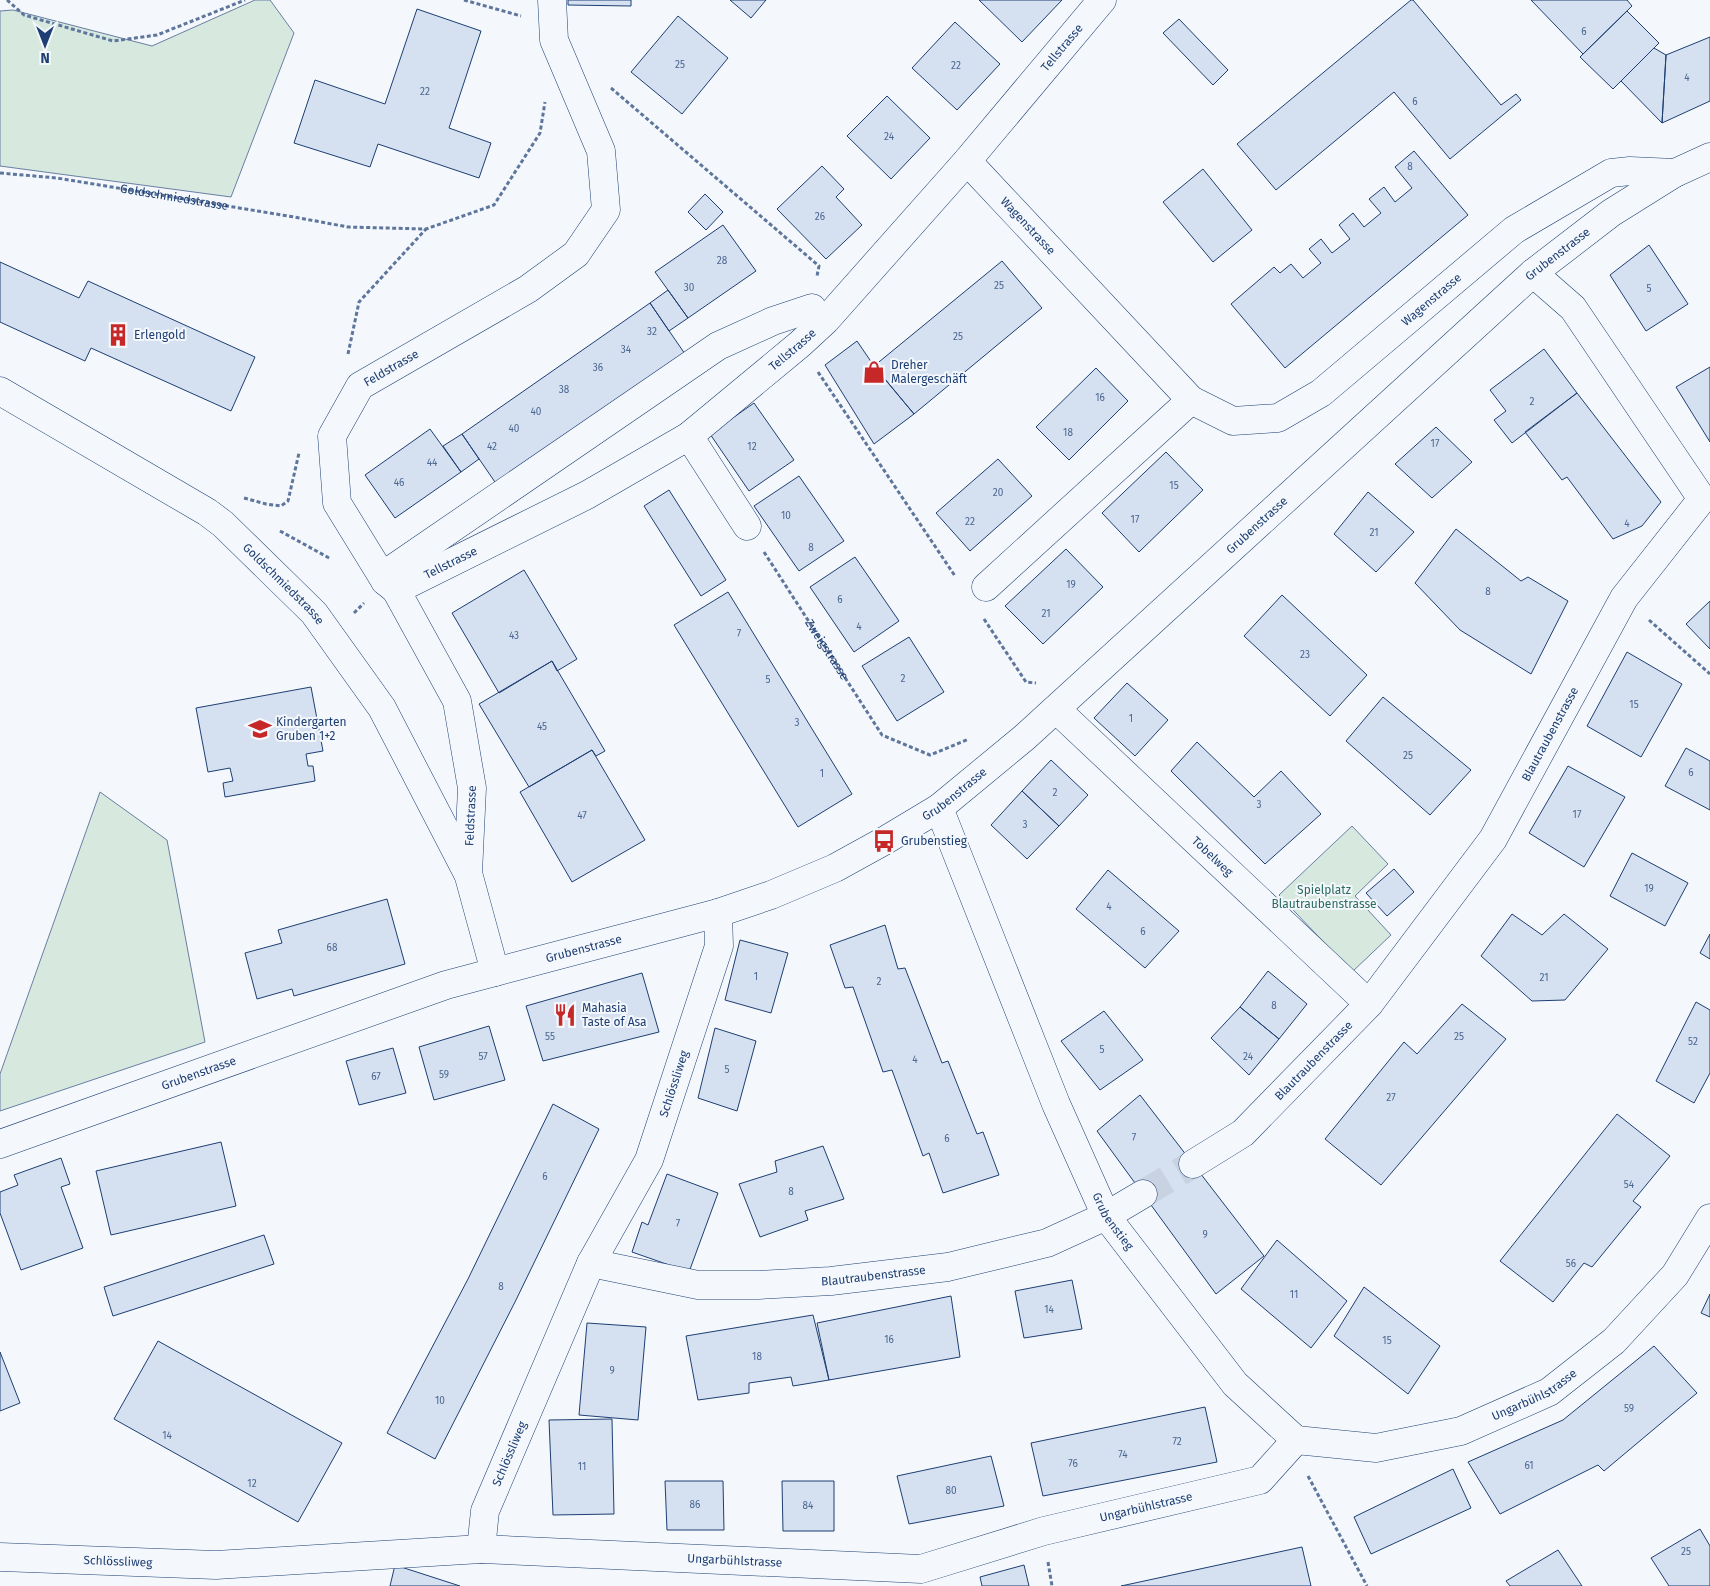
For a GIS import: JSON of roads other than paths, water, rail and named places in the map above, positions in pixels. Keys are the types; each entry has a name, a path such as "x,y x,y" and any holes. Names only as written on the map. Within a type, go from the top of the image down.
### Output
{"street":[{"name":"Tellstrasse","path":"812,308 773,321 718,346 391,570 391,586 587,495 689,436 800,344 826,320 968,162 1102,0"},
{"name":"Feldstrasse","path":"495,972 468,873 472,788 457,701 391,586 336,504 332,436 360,386 528,289 576,254 606,210 601,151 554,40 552,13"},
{"name":"Grubenstrasse","path":"0,1144 446,985 718,913 771,895 835,868 884,841 939,808 1056,709 1533,274 1612,213 1675,173 1710,157"},
{"name":"Wagenstrasse","path":"968,162 1191,400 1232,421 1278,418 1321,393 1514,230 1612,173 1675,173"},
{"name":"Blautraubenstrasse","path":"1193,1164 1243,1133 1369,1004 1493,839 1624,598 1702,499 1573,308 1533,274"},
{"name":"Goldschmiedstrasse","path":"0,391 207,512 223,524 314,613 382,708 468,873"},
{"path":"986,587 1191,400"},
{"path":"689,436 747,526"},
{"name":"Tobelweg","path":"1056,709 1369,1004"},
{"name":"Grubenstieg","path":"939,808 1056,1104 1106,1216 1234,1384 1296,1440"},
{"name":"Schlössliweg","path":"0,1557 216,1566 481,1549 485,1511 591,1263 649,1160 719,946 718,913"},
{"name":"Blautraubenstrasse","path":"591,1263 698,1285 758,1285 831,1281 957,1265 1048,1244 1106,1216 1143,1194"},
{"name":"Ungarbühlstrasse","path":"481,1549 921,1569 1044,1531 1260,1480 1296,1440 1376,1448 1461,1431 1549,1392 1614,1341 1675,1275 1710,1218"}],"tunnel":[{"path":"1143,1194 1193,1164"}],"place":[{"name":"Erlengold","path":"118,335"},
{"name":"Dreher Malergeschäft","path":"874,372"},
{"name":"Kindergarten Gruben 1+2","path":"260,729"},
{"name":"Grubenstieg","path":"884,841"},
{"name":"Mahasia Taste of Asa","path":"565,1015"}],"park label":[{"name":"Spielplatz Blautraubenstrasse","path":"1324,897"}]}
